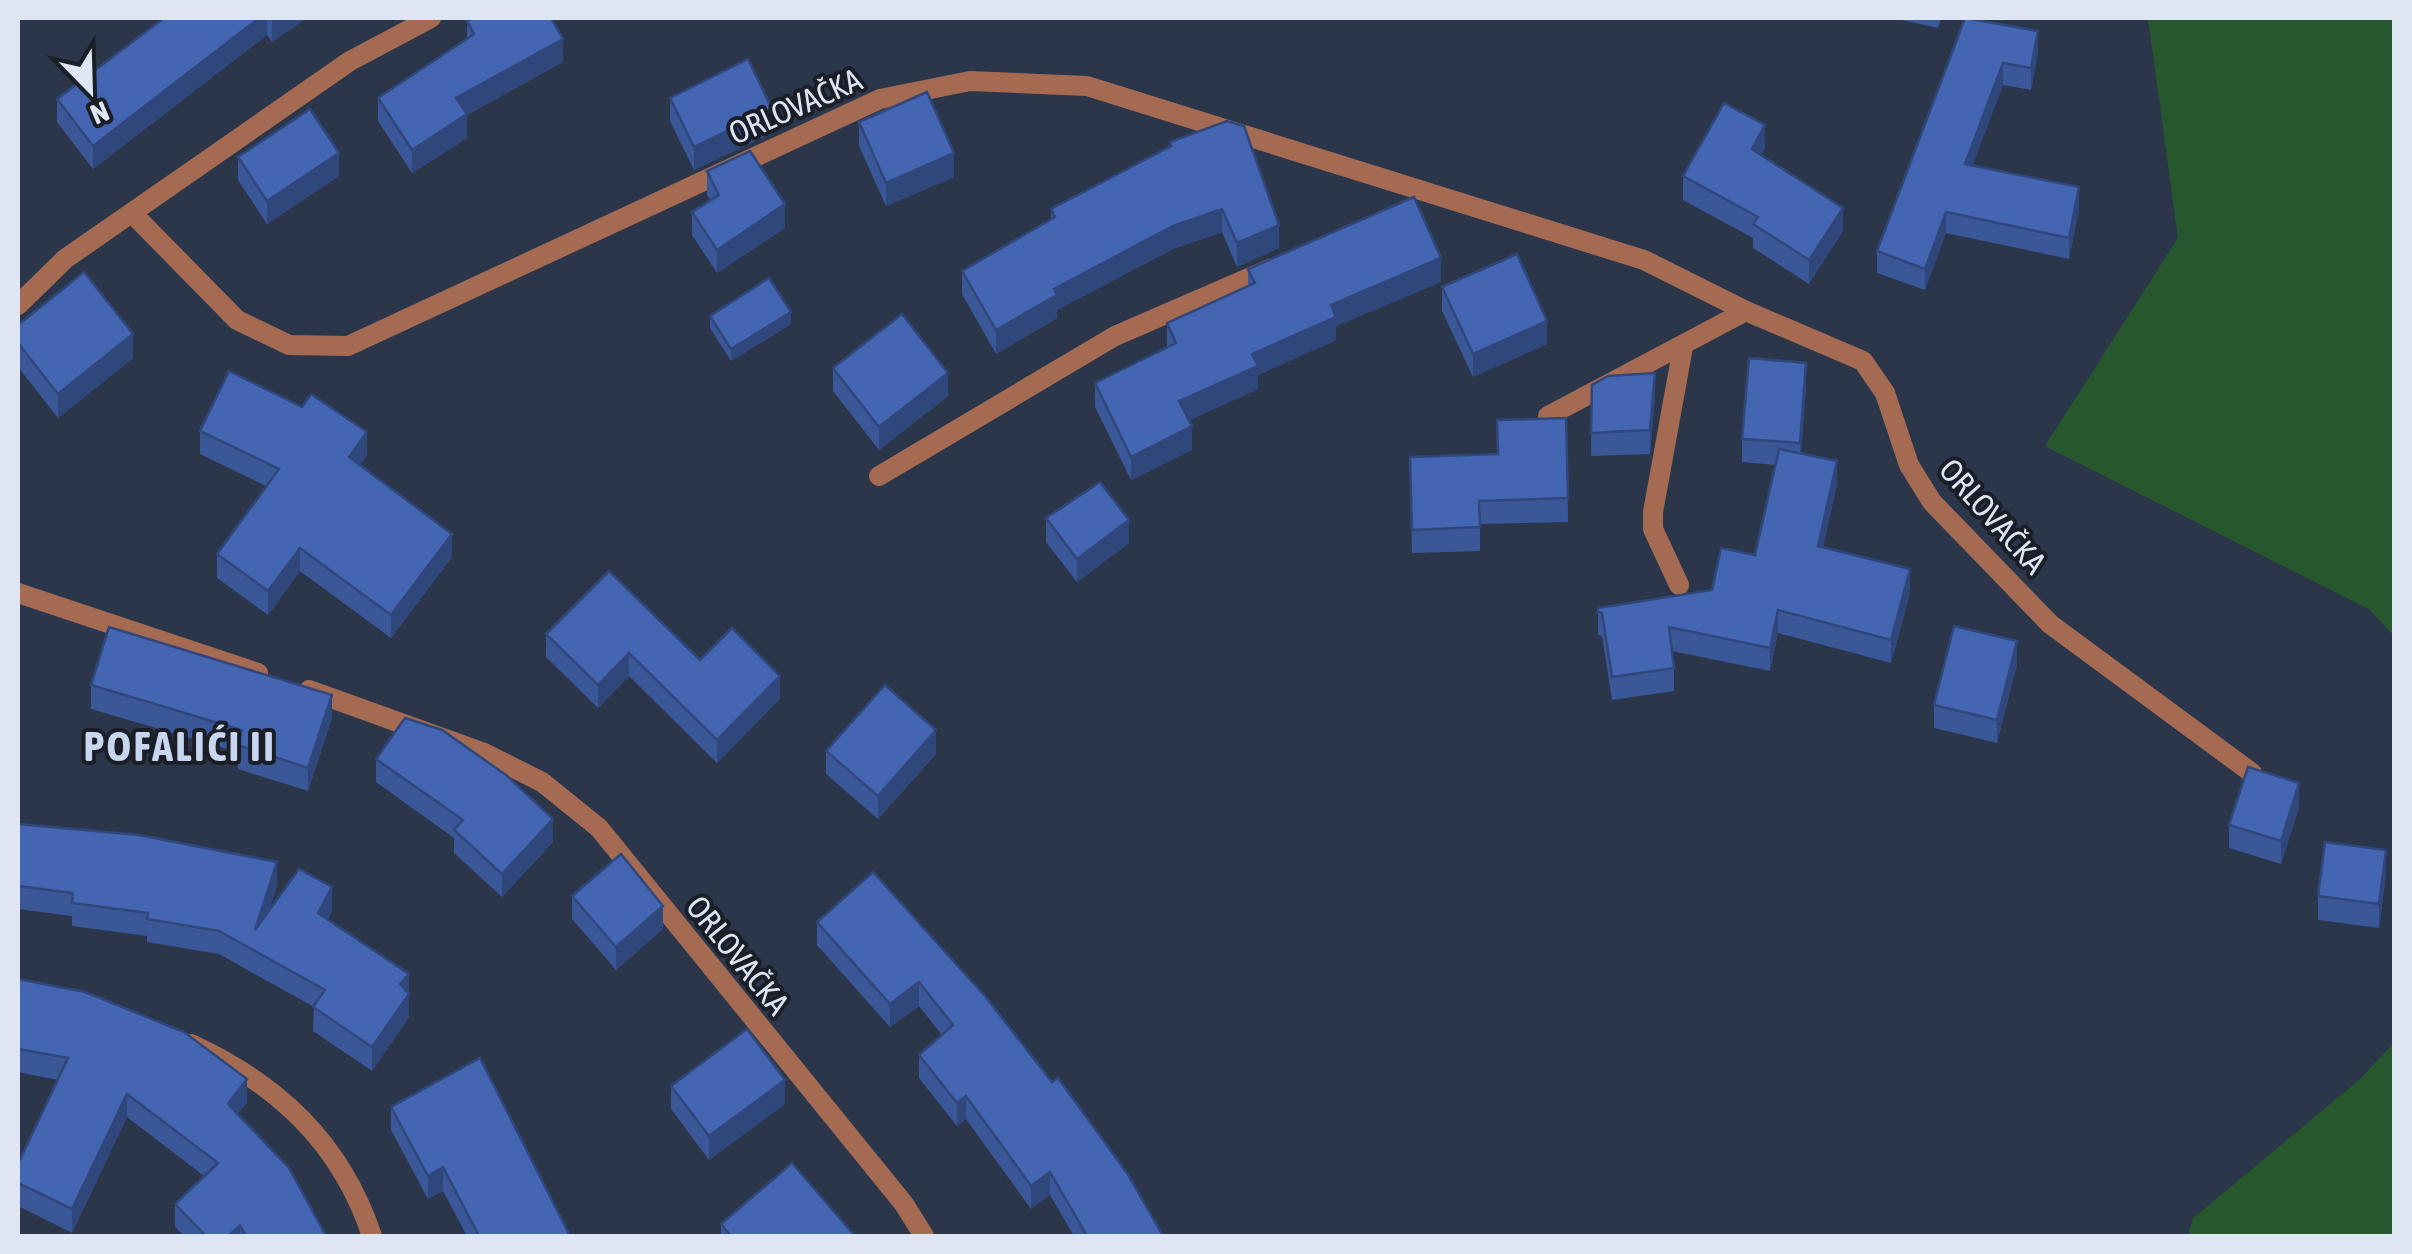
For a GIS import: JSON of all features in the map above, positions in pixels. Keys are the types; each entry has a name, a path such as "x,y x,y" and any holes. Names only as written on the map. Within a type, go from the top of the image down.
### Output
{"street":[{"path":"18,304 65,259 350,61 431,18"},
{"name":"ORLOVAČKA","path":"132,214 237,320 289,345 348,346 880,98 970,81 1087,86 1644,260 1746,311 1863,361 1886,393 1910,465 1932,502 2050,624 2252,773"},
{"path":"1404,209 1433,195"},
{"path":"879,476 1114,336 1290,260"},
{"path":"1548,416 1746,311"},
{"path":"1679,585 1653,529 1653,512 1683,347"},
{"name":"ORLOVAČKA","path":"18,594 447,739 542,782 599,828 904,1204 924,1236"},
{"path":"167,1032 245,1069 279,1097 332,1155 362,1206 372,1236"}],"green space":[{"path":"2148,18 2394,18 2394,636 2370,610 2045,446 2178,238"},
{"path":"2394,1043 2394,1236 2188,1236 2193,1218 2360,1079"}],"building":[{"path":"164,18 259,18 93,146 57,99"},
{"path":"551,18 563,39 456,98 467,114 412,150 378,98 474,34 467,21"},
{"path":"1965,18 2038,31 2031,68 2003,63 1965,164 2079,187 2069,238 1946,212 1925,269 1877,251"},
{"path":"748,59 772,109 694,147 670,98"},
{"path":"927,92 954,153 886,183 859,122"},
{"path":"1724,103 1765,125 1752,149 1843,208 1809,260 1753,224 1758,217 1683,176"},
{"path":"310,109 339,153 267,201 238,157"},
{"path":"1227,121 1244,126 1279,225 1237,243 1222,209 1173,226 1054,289 1057,295 996,330 962,271 1055,217 1051,209 1171,146 1170,142"},
{"path":"750,151 785,204 717,250 692,212 719,195 707,171"},
{"path":"1414,197 1441,258 1331,305 1336,317 1252,354 1258,366 1179,401 1192,426 1131,457 1095,383 1176,343 1167,323 1255,283 1248,269"},
{"path":"1517,254 1547,321 1473,354 1442,287"},
{"path":"84,272 133,334 58,394 18,343 18,325"},
{"path":"769,278 791,312 731,349 710,316"},
{"path":"902,314 948,373 879,427 833,368"},
{"path":"1749,358 1806,363 1800,443 1742,439"},
{"path":"229,371 302,407 311,394 367,432 349,457 452,534 391,615 300,548 268,591 217,554 279,469 200,431"},
{"path":"1655,373 1650,430 1591,433 1592,385 1608,376"},
{"path":"1566,418 1568,498 1479,501 1480,527 1412,530 1410,457 1498,454 1497,420"},
{"path":"1779,449 1837,461 1818,546 1910,569 1891,640 1778,610 1770,648 1669,627 1674,668 1612,677 1598,608 1712,590 1721,548 1755,555"},
{"path":"1100,482 1129,520 1077,559 1046,518"},
{"path":"609,571 700,660 732,628 780,676 717,740 629,653 598,685 546,634"},
{"path":"1954,626 2017,641 1997,720 1934,705"},
{"path":"109,627 332,695 308,768 238,745 242,730 91,685"},
{"path":"885,685 936,730 878,796 826,751"},
{"path":"405,718 442,730 506,775 553,819 502,874 454,830 463,820 376,759"},
{"path":"2248,767 2299,783 2281,841 2229,825"},
{"path":"18,824 139,835 277,862 255,930 299,869 332,887 318,913 409,974 400,984 409,994 372,1047 313,1007 325,990 219,931 147,919 148,913 72,903 73,893 18,886"},
{"path":"2325,842 2386,850 2379,904 2318,896"},
{"path":"621,854 663,906 616,947 572,896"},
{"path":"873,872 985,996 1052,1082 1058,1078 1127,1173 1163,1236 1087,1236 1050,1172 1031,1186 966,1096 957,1103 919,1055 953,1025 919,982 890,1004 817,922"},
{"path":"18,979 85,992 184,1032 247,1079 228,1104 289,1168 326,1236 246,1236 240,1226 228,1236 206,1236 175,1204 218,1163 127,1094 72,1209 18,1183 18,1164 68,1058 18,1049"},
{"path":"747,1029 785,1080 709,1136 671,1086"},
{"path":"480,1058 570,1236 479,1236 443,1167 428,1176 391,1107"},
{"path":"792,1163 855,1236 731,1236 721,1224"}],"district":[{"name":"POFALIĆI II","path":"180,746"}]}
